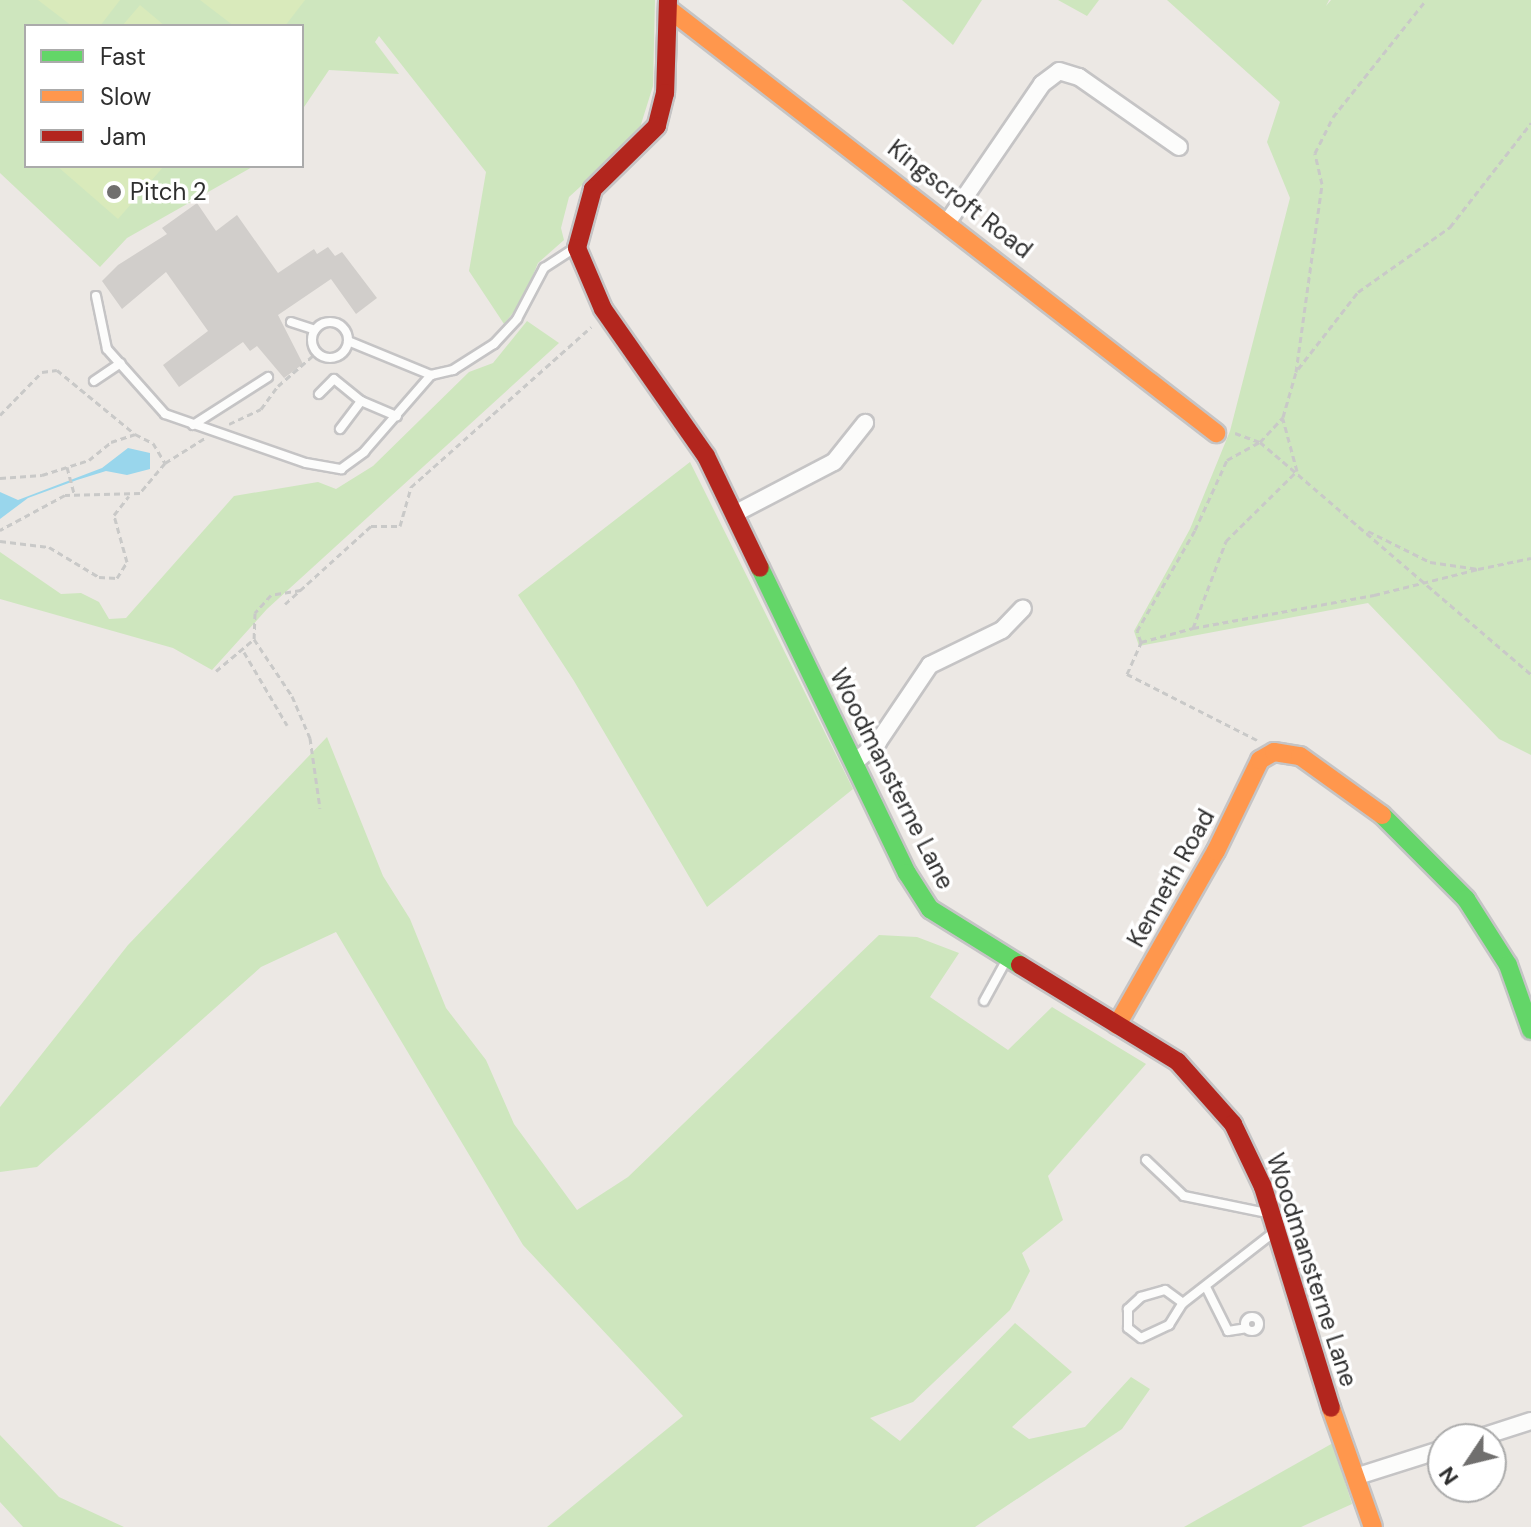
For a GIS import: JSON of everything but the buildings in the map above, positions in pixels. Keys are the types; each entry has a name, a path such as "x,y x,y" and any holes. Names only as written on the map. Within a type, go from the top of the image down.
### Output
{"street":[{"name":"Kingscroft Road","path":"669,5 949,220 1216,433"},
{"path":"577,248 580,217 593,189 657,126 665,93 669,5"},
{"path":"949,220 1042,84 1059,71 1079,77 1179,147"},
{"name":"Woodmansterne Lane","path":"577,248 607,316 706,456 854,763 930,909 1178,1062 1233,1124 1274,1222 1303,1330 1373,1527"},
{"path":"736,513 834,462 865,423"},
{"path":"854,763 878,742 930,665 1002,630 1023,608"},
{"path":"1267,755 1300,756 1349,788 1410,838 1466,899 1508,965 1531,1030"},
{"name":"Kenneth Road","path":"1117,1025 1267,755"},
{"path":"1507,1429 1531,1421"},
{"path":"1355,1477 1427,1454"}],"lane":[{"path":"96,296 107,349 165,414 212,434 341,469 364,452 431,375 477,360 517,319 544,268 562,251 577,248"},
{"path":"291,322 315,330 336,323 348,341 431,375"},
{"path":"315,330 317,352 338,356 348,341"},
{"path":"94,381 121,363"},
{"path":"193,425 268,377"},
{"path":"319,394 334,379 361,401 397,416"},
{"path":"340,429 361,401"},
{"path":"984,1001 1007,958"},
{"path":"1146,1160 1184,1196 1274,1222 1207,1289 1183,1303 1177,1318 1150,1337 1134,1335 1128,1328 1128,1309 1141,1297 1165,1290 1183,1303"},
{"path":"1207,1289 1228,1331 1246,1328"}],"path":[{"path":"1267,755 1252,733 1127,674 1141,642 1137,631 1195,530 1227,460 1260,442 1283,417 1296,372 1322,184 1315,153 1333,117 1426,0"},
{"path":"1296,372 1358,292 1450,227 1531,123"},
{"path":"285,604 371,526 400,526 411,487 607,316"},
{"path":"0,541 49,547 99,577 117,578 127,562 114,515 130,495 152,484 165,463 261,409 317,352"},
{"path":"0,415 42,372 57,370 135,434 153,443 165,463"},
{"path":"1283,417 1297,471"},
{"path":"1216,433 1230,432 1260,442 1531,674"},
{"path":"0,478 67,467 135,434"},
{"path":"67,467 74,493"},
{"path":"1193,628 1226,541 1297,471"},
{"path":"2,527 74,493 130,495"},
{"path":"1362,528 1430,562 1478,569"},
{"path":"1141,642 1193,628 1426,583 1531,558"},
{"path":"216,671 244,652 254,639 255,613 271,595 301,590"},
{"path":"254,639 292,696 310,738 320,808"},
{"path":"244,652 287,725"}],"green space":[{"path":"0,0 655,0 653,86 638,134 569,197 561,228 564,240 538,263 522,302 504,324 469,271 486,172 379,36 375,42 399,74 329,70 304,107 304,24 24,24 24,168 250,168 127,238 100,267 0,173"},
{"path":"38,0 120,0 102,24 69,24"},
{"path":"200,0 305,0 287,24 231,24"},
{"path":"902,0 982,0 953,45"},
{"path":"1058,0 1099,0 1087,16"},
{"path":"1167,0 1329,0 1326,6 1331,0 1531,0 1531,755 1499,739 1368,603 1139,646 1134,631 1190,529 1230,431 1290,198 1267,142 1280,102"},
{"path":"140,5 163,24 124,24"},
{"name":"Pitch 2","path":"59,168 162,168 118,219"},
{"path":"527,321 559,343 267,609 212,670 173,648 0,599 0,552 61,594 81,593 99,602 109,619 126,618 234,496 318,482 336,489 373,466 469,372 493,363"},
{"path":"690,462 853,789 707,907 574,681 518,595"},
{"path":"327,737 383,876 410,919 446,1008 486,1060 514,1124 577,1210 628,1177 879,935 917,937 959,953 930,997 1008,1050 1052,1007 1146,1064 1048,1176 1063,1220 1022,1253 1030,1271 1010,1310 913,1402 870,1418 900,1441 1015,1323 1072,1372 1012,1427 1029,1439 1085,1427 1131,1377 1150,1389 1122,1429 975,1527 547,1527 683,1416 523,1245 336,932 261,967 37,1167 0,1172 0,1107 128,945"},
{"path":"0,1435 59,1497 124,1527 23,1527 0,1502"},
{"path":"1333,1443 1352,1504 1301,1527 1184,1527"}],"water":[{"path":"128,448 150,453 150,469 127,475 106,471 77,480 28,498 0,519 0,492 18,500 102,468"}],"traffic: fast":[{"path":"760,568 907,873 930,909 1020,965"},
{"path":"1382,815 1466,899 1508,965 1531,1030"}],"traffic: slow":[{"path":"670,10 1216,433"},
{"path":"1117,1025 1216,851 1260,760 1274,752 1300,756 1382,815"},
{"path":"1331,1408 1373,1527"}],"traffic: jam":[{"path":"668,0 665,93 657,126 593,189 577,248 603,309 706,456 760,568"},
{"path":"1020,965 1178,1062 1233,1124 1263,1187 1331,1408"}],"place":[{"name":"Pitch 2","path":"114,192"}]}
